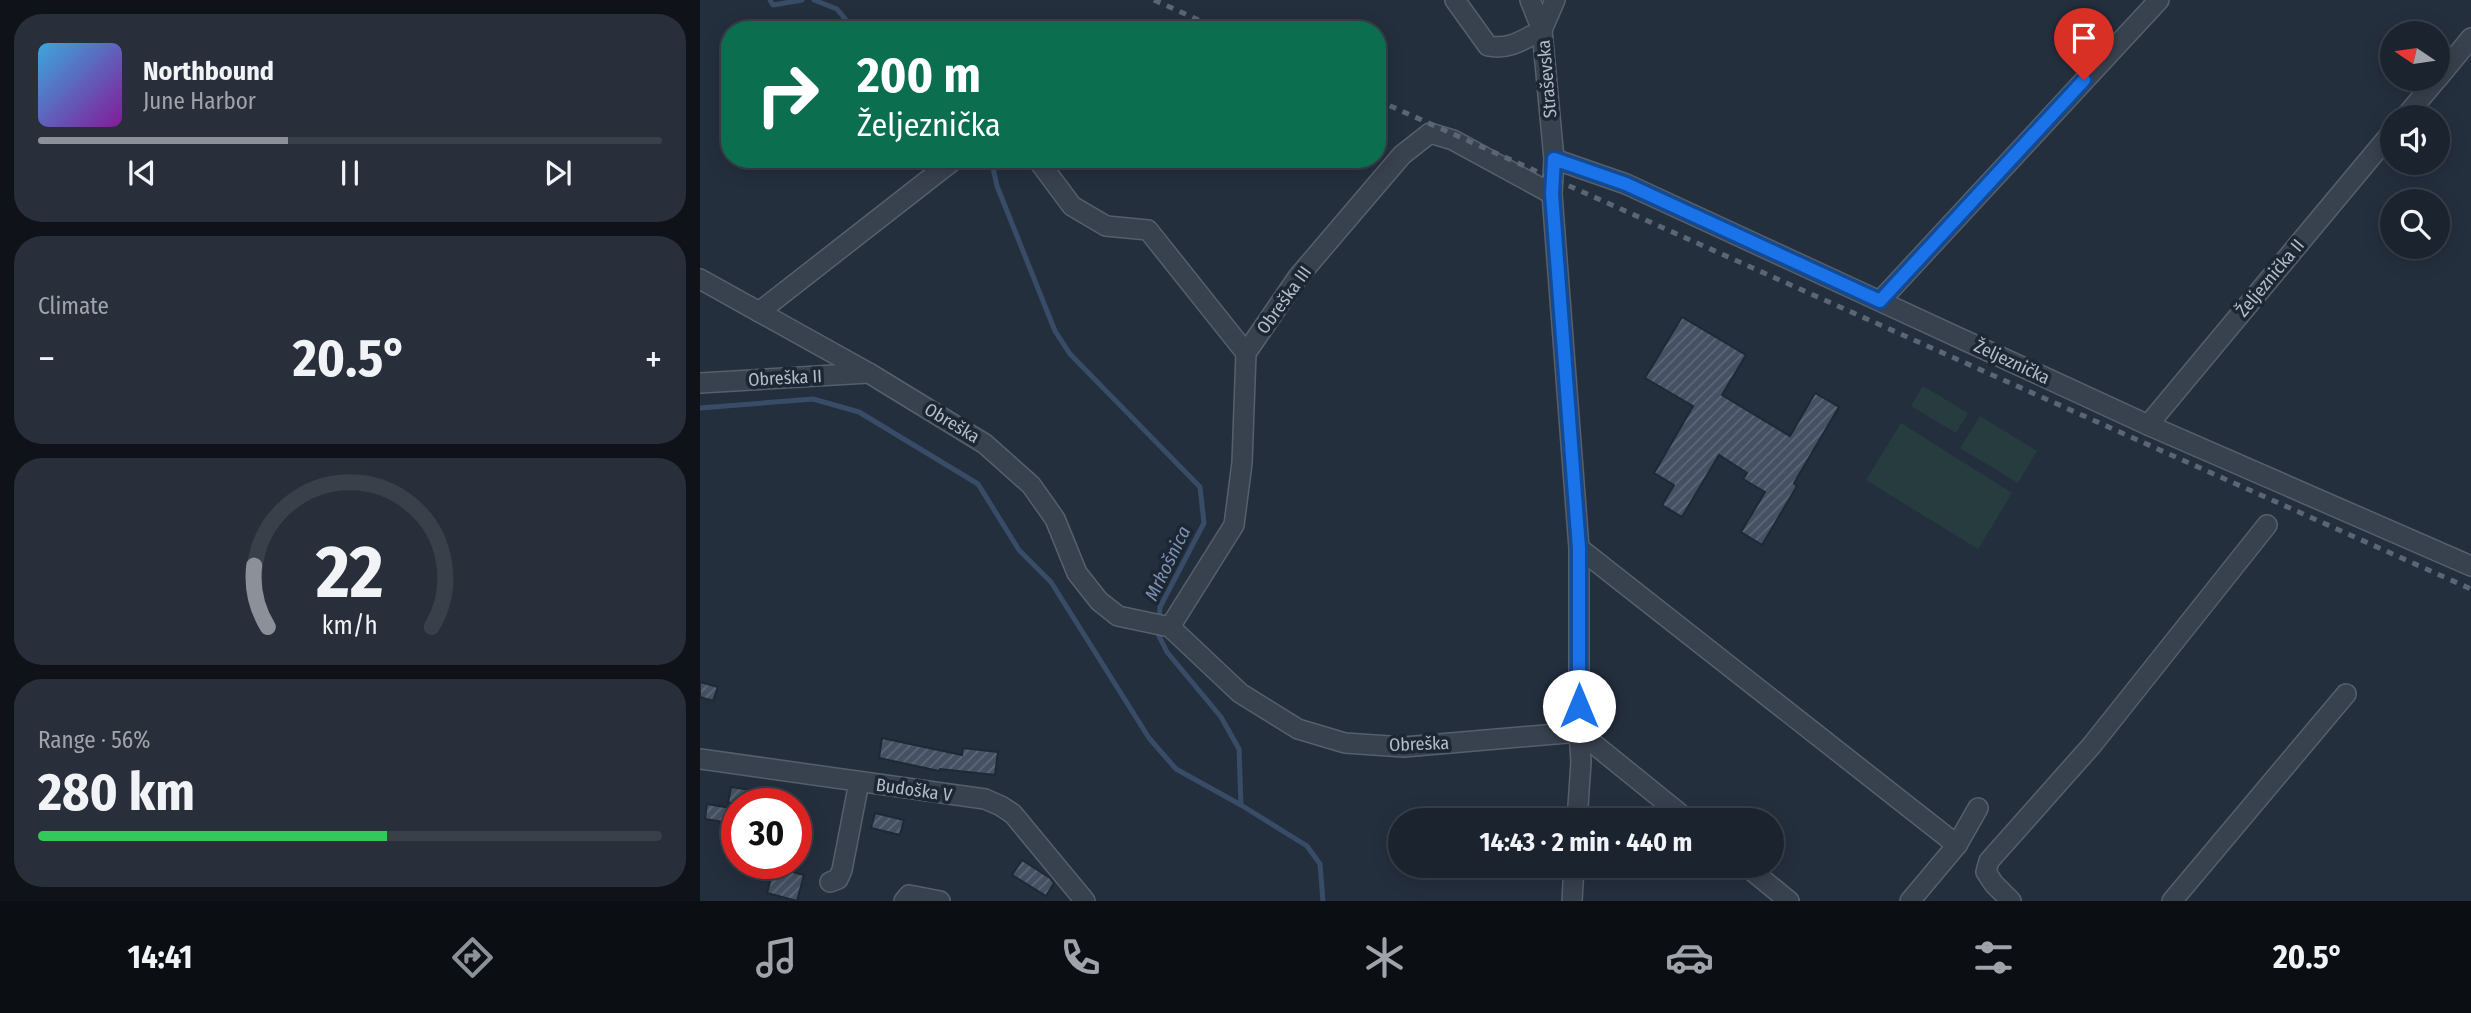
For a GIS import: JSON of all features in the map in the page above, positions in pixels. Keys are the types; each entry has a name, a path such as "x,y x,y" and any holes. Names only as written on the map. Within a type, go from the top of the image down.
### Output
{"street":[{"path":"1455,0 1488,46 1509,47 1542,30 1530,0"},
{"name":"Straševska","path":"1555,0 1542,30 1554,159 1552,194 1579,548 1581,762 1578,808"},
{"path":"1880,301 2159,0"},
{"path":"2450,63 2471,38"},
{"path":"2415,105 2426,91"},
{"name":"Obreška III","path":"1245,353 1298,277 1402,155 1430,133 1453,140 1552,194"},
{"name":"Željeznička II","path":"2148,425 2380,146"},
{"name":"Željeznička","path":"1554,159 1626,184 2148,425 2471,566"},
{"path":"759,312 943,168"},
{"path":"1044,168 1072,206 1106,226 1148,230 1245,353 1242,463 1234,525 1170,627"},
{"name":"Obreška","path":"700,279 869,373 985,444 1031,485 1055,519 1077,573 1099,601 1118,616 1170,627 1240,693 1298,729 1345,743 1404,747 1579,732"},
{"name":"Obreška II","path":"700,383 869,373"},
{"path":"2011,901 1986,872 1989,861 2092,745 2267,525"},
{"path":"1579,548 1957,845"},
{"path":"2172,901 2346,694"},
{"path":"1579,732 1673,808"},
{"name":"Budoška V","path":"700,759 985,799 1013,814 1085,901"},
{"path":"830,882 838,879 842,870 859,782"},
{"path":"1910,901 1957,845 1978,808"},
{"path":"1572,901 1573,878"},
{"path":"1761,878 1789,901"},
{"path":"904,901 909,895 940,901"}],"green space":[{"path":"1923,386 1968,413 1956,433 1911,406"},
{"path":"1980,416 2037,451 2018,483 1960,448"},
{"path":"1901,423 2012,493 1978,549 1866,480"}],"building":[{"path":"1682,317 1746,355 1722,395 1790,436 1815,393 1839,407 1794,483 1797,486 1762,545 1741,532 1765,492 1743,479 1747,473 1719,455 1682,517 1662,505 1674,485 1654,473 1693,406 1645,378"},
{"path":"700,682 718,687 713,701 700,697"},
{"path":"882,738 962,755 963,748 998,752 995,775 939,771 879,758"},
{"path":"707,804 721,806 721,822 705,819"},
{"path":"875,813 904,820 900,835 871,828"},
{"path":"1022,860 1054,883 1046,896 1012,875"},
{"path":"771,879 803,879 797,901 767,893"}],"waterway":[{"name":"Mrkošnica","path":"770,0 773,5 802,0"},
{"name":"Mrkošnica","path":"814,0 837,9 847,21"},
{"name":"Mrkošnica","path":"993,168 997,186 1055,331 1070,354 1200,487 1204,523 1160,607 1158,634 1167,652 1221,717 1239,749 1241,805 1307,846 1320,864 1323,901"},
{"path":"700,408 813,399 859,412 978,484 1019,550 1051,582 1149,738 1176,769 1241,805"}],"railway":[{"path":"1154,0 1201,21"},
{"path":"1386,104 2471,589"}],"route":[{"path":"1579,706 1579,548 1552,194 1554,159 1626,184 1880,301 2084,80"}]}
